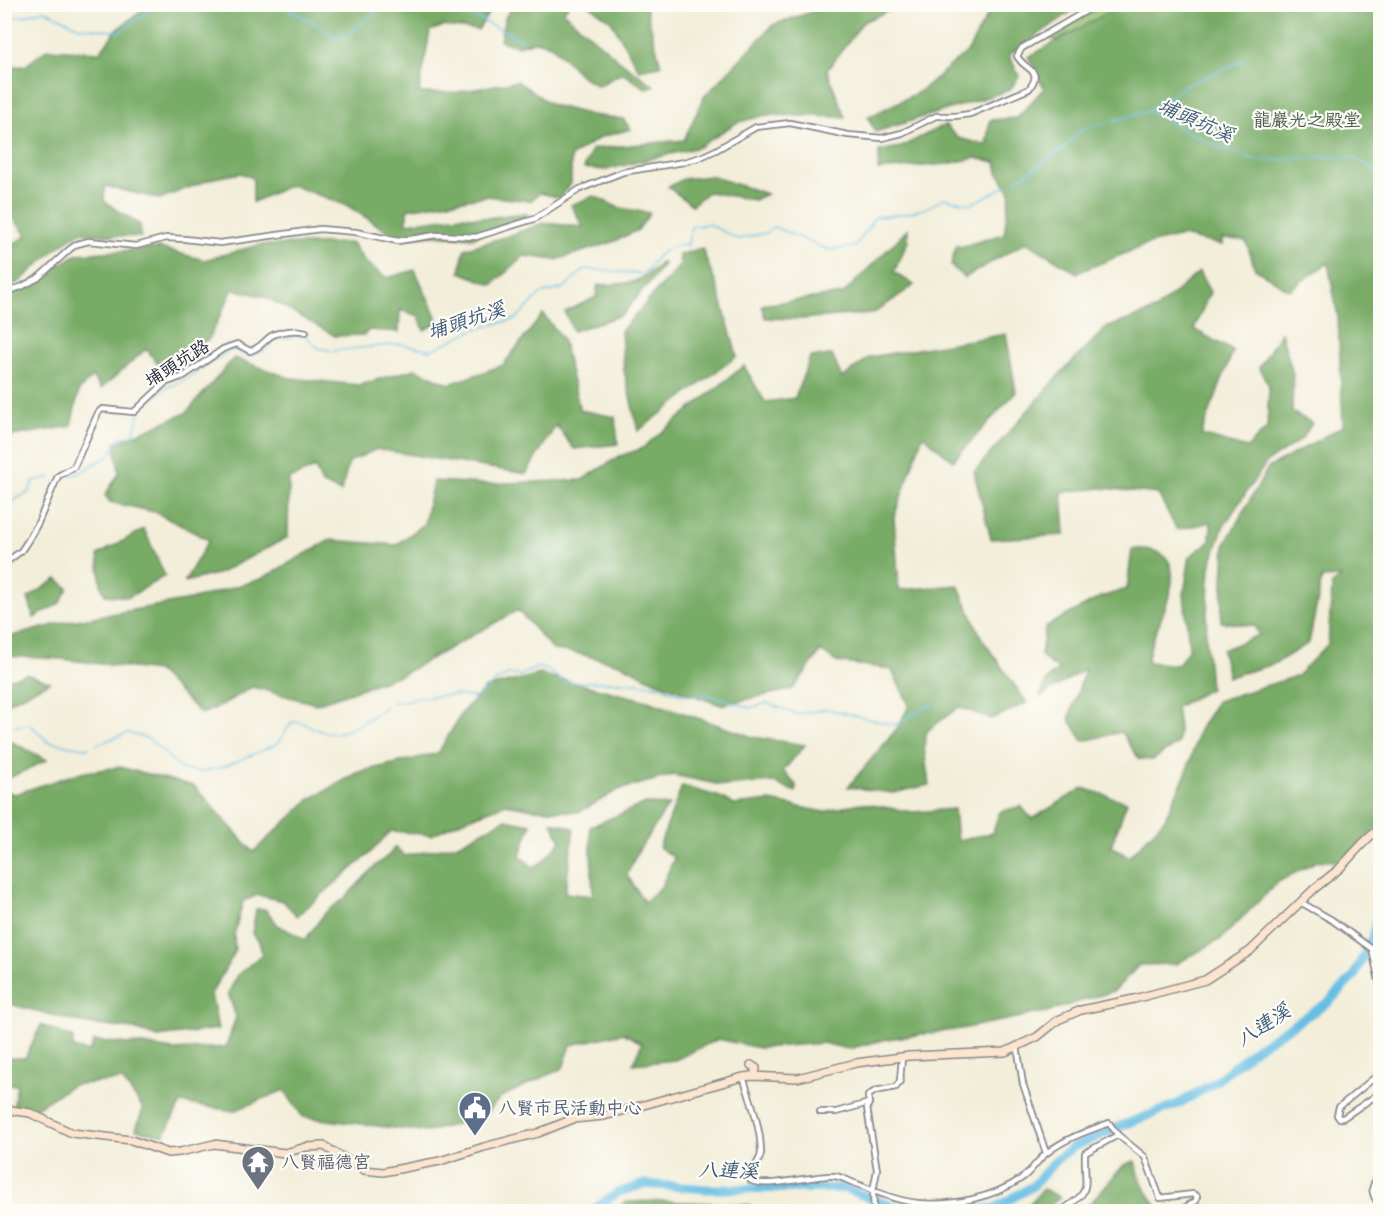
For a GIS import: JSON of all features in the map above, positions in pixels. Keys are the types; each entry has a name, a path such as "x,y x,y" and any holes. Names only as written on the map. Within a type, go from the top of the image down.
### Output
{"street":[{"path":"4,291 21,287 38,278 70,249 77,244 89,241 136,246 166,238 179,238 220,243 320,229 356,232 398,241 436,235 476,237 534,219 580,189 623,172 701,157 756,127 790,123 871,138 893,136 936,116 970,114 1029,89 1034,83 1035,76 1020,62 1017,57 1018,52 1098,4"},
{"name":"埔頭坑路","path":"4,564 21,551 38,523 58,476 74,467 98,413 102,409 134,412 165,382 184,376 223,350 237,344 250,351 257,349 273,335 298,329 306,332"},
{"path":"4,1109 30,1113 72,1133 131,1140 168,1152 180,1152 214,1144 285,1154 306,1147 324,1146 364,1170 383,1172 440,1161 538,1133 573,1119 604,1116 743,1077 798,1078 856,1064 902,1057 964,1052 1005,1052 1037,1037 1058,1020 1081,1010 1205,980 1250,951 1380,828"},
{"path":"1302,903 1332,920 1375,953 1380,986"},
{"path":"1017,1046 1023,1084 1046,1153"},
{"path":"874,1212 873,1191 877,1170 867,1108 868,1096 875,1091 896,1087 900,1081 902,1057"},
{"path":"751,1065 756,1068 755,1076"},
{"path":"1380,1073 1339,1107 1337,1115 1343,1118 1380,1093"},
{"path":"743,1077 755,1116 761,1156 750,1174 750,1180 754,1183 838,1177 873,1191 916,1203 939,1203 978,1198 994,1193 1023,1177 1046,1153 1069,1139 1110,1123 1118,1135 1145,1157 1160,1198 1193,1194 1197,1196 1196,1201 1177,1212"},
{"path":"820,1112 836,1112 869,1103"},
{"path":"1059,1212 1084,1192 1087,1179 1085,1153 1118,1135"},
{"path":"1380,1175 1371,1189 1380,1206"}],"green space":[{"path":"513,4 569,5 563,12 620,61 654,86 647,89 622,73 598,86 580,75 551,45 535,41 517,46 500,41 504,20"},
{"path":"150,5 494,5 478,30 444,26 430,31 419,93 458,92 517,81 552,105 591,115 623,119 631,129 601,137 571,156 571,183 560,198 540,193 530,201 487,196 407,209 407,223 462,216 487,218 527,214 526,217 472,238 389,235 348,206 291,185 253,202 253,178 241,173 214,178 159,199 105,186 104,201 140,225 141,237 80,232 55,250 18,283 5,285 5,248 27,236 5,207 5,67 25,66 47,49 100,52 117,29"},
{"path":"589,5 645,5 661,66 639,70 611,21"},
{"path":"823,5 901,5 863,22 827,70 845,117 766,115 736,123 699,147 605,170 584,168 592,149 684,140 704,97 773,25 823,8"},
{"path":"980,5 1081,5 1009,55 1019,76 1010,90 875,132 868,117 919,92 968,51 989,12"},
{"path":"1103,5 1151,5 1090,49 1048,38"},
{"name":"龍巖光之殿堂","path":"1121,5 1380,5 1380,825 1342,861 1317,861 1278,882 1221,939 1176,964 1139,965 1114,991 1046,1012 960,1029 887,1039 848,1049 823,1043 759,1048 718,1039 675,1060 633,1064 642,1043 623,1033 571,1045 563,1068 501,1097 482,1117 427,1132 303,1117 284,1090 234,1111 181,1103 164,1135 136,1130 143,1108 122,1080 72,1085 35,1109 13,1107 17,1085 5,1084 5,1058 25,1058 41,1025 73,1038 73,1048 89,1052 94,1041 173,1050 226,1047 236,1017 228,993 238,975 262,954 259,941 252,934 256,909 265,909 278,925 305,940 325,913 346,897 395,847 405,856 456,845 506,819 531,824 520,856 533,867 541,863 561,841 552,822 574,828 565,893 593,896 590,827 644,804 669,805 638,851 627,875 644,902 662,886 674,858 659,847 682,786 720,797 734,805 770,801 824,812 860,803 913,812 954,809 957,840 993,833 999,812 1021,806 1032,819 1083,788 1127,802 1111,846 1129,857 1164,820 1187,771 1199,730 1217,701 1297,676 1328,644 1332,585 1341,577 1322,578 1309,643 1274,664 1228,677 1222,650 1259,635 1254,626 1221,622 1225,544 1268,468 1343,426 1338,317 1328,263 1289,290 1255,269 1246,241 1222,239 1222,245 1182,236 1148,244 1077,273 1026,242 964,278 951,266 956,245 960,247 1004,234 1010,192 998,173 996,162 975,158 947,164 878,170 879,151 901,147 945,125 958,138 986,145 990,120 1017,118 1044,88 1028,57"},
{"path":"711,176 767,194 754,200 708,192 692,205 668,187 683,179"},
{"path":"594,196 619,208 650,213 638,230 613,242 556,260 524,256 492,285 460,272 464,250 467,248 543,223 583,227 571,205"},
{"path":"908,229 908,241 894,272 914,285 874,313 801,319 765,318 762,305 843,294"},
{"path":"352,243 365,262 387,278 415,270 439,323 424,330 419,316 400,310 399,332 369,330 364,335 335,336 266,297 233,289 209,339 162,368 146,349 101,389 92,377 79,390 71,426 12,436 5,446 4,322 8,321 5,298 77,254 160,248 204,260 259,245"},
{"path":"702,248 719,292 737,356 638,431 624,371 621,331 680,265 679,255"},
{"path":"662,262 664,265 622,315 573,331 565,312 596,297 598,285 633,282"},
{"path":"1199,272 1210,292 1194,329 1233,351 1201,435 1247,448 1267,428 1269,386 1259,368 1281,332 1293,374 1292,412 1312,423 1303,438 1266,463 1223,527 1210,567 1206,636 1210,689 1176,707 1179,728 1178,743 1153,760 1139,759 1121,732 1083,741 1069,719 1085,669 1040,697 1047,679 1059,669 1041,655 1045,627 1101,597 1127,589 1132,549 1152,550 1165,556 1171,566 1172,579 1147,662 1178,665 1189,648 1184,593 1190,556 1210,541 1211,522 1177,530 1158,494 1102,488 1062,492 1065,535 991,539 974,472 1059,375 1106,328 1155,310"},
{"path":"543,314 562,338 580,410 615,417 618,444 574,449 556,425 526,474 377,449 349,462 341,492 322,484 315,468 289,479 288,537 220,573 184,582 209,540 155,512 110,502 105,495 119,473 115,443 186,413 234,358 290,378 358,385 415,369 450,384 503,365"},
{"path":"1006,334 1016,392 953,461 923,435 894,517 899,590 958,585 982,639 1027,703 992,719 959,707 927,731 924,748 929,785 893,793 848,787 899,726 909,705 891,669 836,662 821,651 793,689 721,705 656,682 623,665 572,652 553,650 518,610 403,674 316,704 252,687 201,714 157,671 61,659 5,656 5,638 65,622 190,600 261,579 330,540 396,545 424,524 433,481 484,484 582,480 620,456 641,449 744,366 765,402 795,398 810,357 832,355 842,378 870,357"},
{"path":"144,529 165,576 129,597 105,595 101,585 98,555"},
{"path":"57,579 68,588 60,603 34,618 28,598"},
{"path":"26,674 50,682 5,704 5,680"},
{"path":"540,674 648,701 753,737 805,745 783,771 796,785 796,792 771,782 726,786 673,775 618,790 580,812 534,809 506,804 431,835 391,831 368,855 297,916 283,901 258,895 243,901 234,935 235,952 211,994 218,1029 158,1037 134,1029 87,1024 5,1003 5,791 15,794 79,773 120,767 194,786 253,852 310,799 359,772 438,753 463,711 486,688"},
{"path":"12,742 47,760 5,780 5,743"},
{"path":"1135,1161 1142,1184 1160,1211 1083,1211 1124,1165"},
{"path":"1043,1189 1060,1197 1043,1211 1023,1211"},
{"path":"626,1202 750,1205 750,1212 611,1211"}],"waterway":[{"path":"4,18 24,16 44,10 80,27 121,32 157,4"},
{"path":"277,4 308,19 334,36 346,37 385,4"},
{"path":"448,4 522,40"},
{"path":"1150,110 1183,87 1244,60"},
{"name":"埔頭坑溪","path":"1015,181 1065,148 1082,129 1149,111 1211,144 1259,161 1321,157 1356,158 1380,174"},
{"name":"埔頭坑溪","path":"147,403 164,389 186,379 232,349 247,356 262,352 275,340 305,335 318,348 332,351 399,344 431,350 475,329 516,319 541,294 564,288 585,269 644,274 657,257 667,249 688,245 691,227 708,224 738,239 766,233 774,227 829,250 856,246 875,217 920,210 943,198 971,204 1008,185"},
{"name":"埔頭坑溪","path":"66,476 83,471 109,457 119,438 133,435 141,408"},
{"name":"埔頭坑溪","path":"4,506 29,492 34,481 51,477"},
{"path":"392,703 423,697 454,695 478,698 496,681 508,675 521,675 538,667 549,671 563,682 627,682 655,685 684,695 714,696 750,708 767,703 797,714 827,709 895,725 933,703"},
{"path":"97,744 128,733 149,739 181,769 202,772 226,766 277,744 292,722 303,723 327,733 336,733 354,727 386,707"},
{"path":"4,730 30,724 48,742 89,747"},
{"name":"八連溪","path":"1118,1127 1178,1104 1214,1083 1255,1049 1329,1002 1354,976 1373,935 1380,906"},
{"name":"八連溪","path":"958,1212 995,1208 1033,1186 1056,1160 1073,1147 1110,1131"},
{"name":"八連溪","path":"590,1212 617,1193 644,1184 707,1189 843,1188 870,1198"},
{"name":"八連溪","path":"878,1201 897,1207 943,1212"},
{"name":"八連溪","path":"54,1212 100,1212"}],"place":[{"name":"八賢市民活動中心","path":"475,1137"},
{"name":"八賢福德宮","path":"258,1191"}]}
